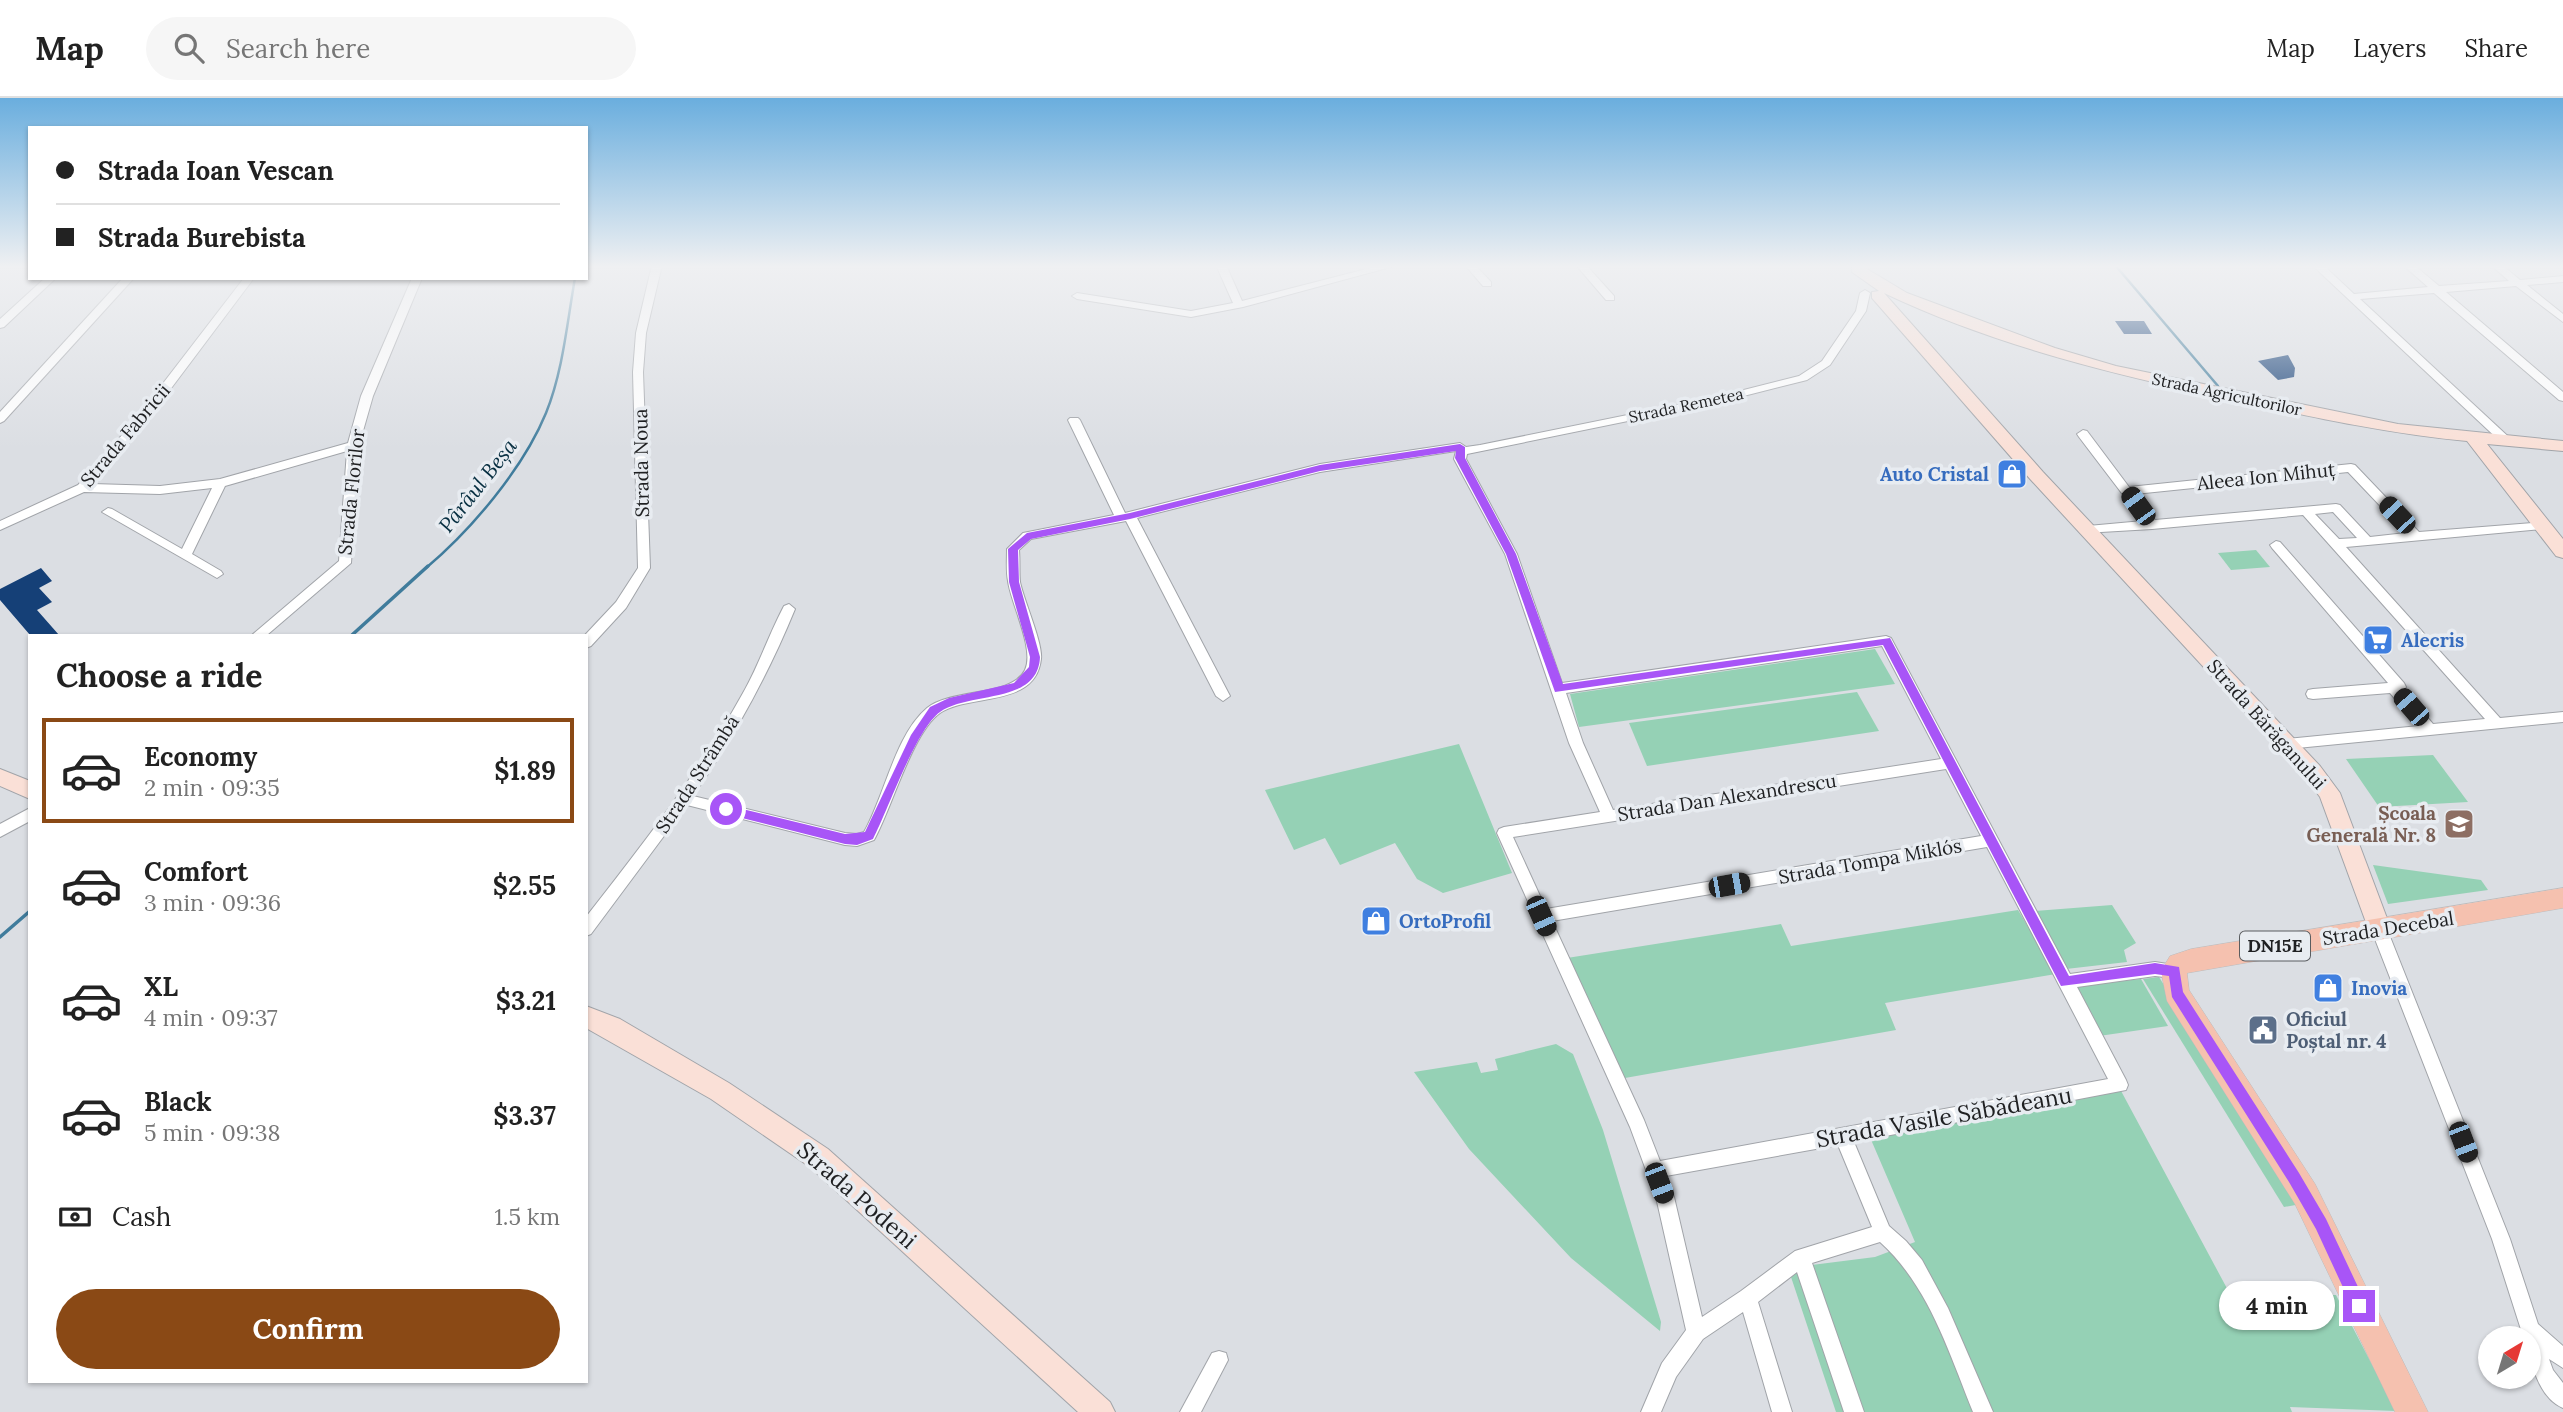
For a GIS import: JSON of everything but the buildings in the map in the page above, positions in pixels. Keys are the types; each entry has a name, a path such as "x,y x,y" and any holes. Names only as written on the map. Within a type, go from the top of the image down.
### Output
{"main road":[{"name":"Strada Decebal","path":"2175,971 2179,964 2192,960 2563,898"},
{"path":"2175,971 2176,993 2269,1135 2321,1224 2385,1363 2412,1412"}],"street":[{"path":"0,419 85,326"},
{"name":"Strada Fabricii","path":"0,526 82,488 135,428 212,326"},
{"name":"Strada Florilor","path":"260,634 345,563 353,445 367,396 397,326"},
{"name":"Strada Noua","path":"588,641 621,605 644,568 638,372 642,326"},
{"name":"Strada Remetea","path":"684,799 845,839 857,840 869,836 914,739 923,722 934,710 949,702 1018,686 1034,669 1035,657 1014,582 1013,549 1018,541 1027,536 1126,517 1320,468 1460,447 1462,451 1716,400 1803,378 1826,363 1851,326"},
{"name":"Strada Bărăganului","path":"1908,326 2088,530 2287,744 2329,793 2379,929 2501,1239 2527,1326"},
{"name":"Strada Agricultorilor","path":"1983,326 2100,367 2345,419 2473,438 2563,446"},
{"path":"2384,326 2507,441"},
{"path":"2480,326 2563,398"},
{"path":"1074,421 1223,695"},
{"path":"2083,434 2152,524"},
{"path":"2473,438 2563,552"},
{"path":"82,488 160,490 220,483 353,445"},
{"path":"1462,451 1460,458 1516,565 1579,751 1608,814"},
{"name":"Aleea Ion Mihuț","path":"2127,491 2346,467 2355,470 2417,537"},
{"path":"185,556 220,483"},
{"path":"2088,530 2336,508 2367,541"},
{"path":"2306,511 2498,725"},
{"path":"108,512 217,574"},
{"path":"2335,544 2542,525"},
{"path":"2276,545 2399,687 2313,694"},
{"name":"Strada Strâmbă","path":"588,926 684,799 777,642 789,609"},
{"name":"Strada Vasile Săbădeanu","path":"1559,689 1886,640 2120,1085 1654,1170"},
{"path":"2394,688 2431,731"},
{"path":"2287,744 2563,717"},
{"name":"Strada Dan Alexandrescu","path":"1541,916 1504,833 1608,814 1950,763"},
{"path":"0,777 28,790"},
{"path":"0,831 28,815"},
{"name":"Strada Tompa Miklós","path":"1541,916 1991,840"},
{"path":"1541,916 1638,1126 1665,1197 1696,1332"},
{"path":"2065,982 2155,969 2175,971"},
{"name":"Strada Podeni","path":"588,1018 611,1027 720,1091 819,1158 1100,1412"},
{"path":"1843,1135 1883,1232 1897,1242 1921,1273 1983,1412"},
{"path":"1651,1412 1668,1370 1696,1332 1801,1257 1883,1232"},
{"path":"1801,1257 1854,1412"},
{"path":"1748,1297 1782,1412"},
{"path":"2541,1340 2563,1359"},
{"path":"1189,1412 1219,1360"},
{"name":"Strada Bărăganului","path":"2541,1364 2545,1375 2563,1398"}],"green space":[{"path":"2256,550 2270,567 2231,570 2218,553"},
{"path":"1875,649 1895,684 1579,727 1570,694"},
{"path":"1857,692 1879,731 1647,766 1629,723"},
{"path":"1459,744 1512,873 1443,893 1417,879 1395,843 1340,865 1325,838 1294,850 1265,790"},
{"path":"2433,755 2468,802 2379,807 2346,759"},
{"path":"2373,865 2481,880 2488,890 2388,904"},
{"path":"2112,905 2136,943 2124,950 2127,962 2066,969 2035,911"},
{"path":"2018,910 2056,974 1885,1003 1896,1030 1625,1078 1567,958 1781,924 1791,946"},
{"path":"2159,977 2301,1204 2284,1207 2143,979"},
{"path":"2141,979 2168,1026 2099,1036 2073,986"},
{"path":"1556,1044 1573,1054 1603,1130 1661,1322 1660,1331 1571,1258 1469,1149 1414,1072 1477,1062 1481,1073 1498,1070 1495,1059"},
{"path":"2120,1089 2230,1294 2336,1295 2396,1411 2290,1407 2292,1412 1836,1412 1788,1268 1875,1257 1915,1242 1869,1135"}],"waterway":[{"name":"Pârâul Beșa","path":"426,568 478,517 524,456 552,397 567,326"},
{"path":"2167,326 2218,386"},
{"name":"Pârâul Beșa","path":"353,634 428,566"},
{"name":"Pârâul Beșa","path":"0,937 28,913"}],"place":[{"name":"Auto Cristal","path":"2012,474"},
{"name":"Alecris","path":"2378,640"},
{"name":"Școala Generală Nr. 8","path":"2459,824"},
{"name":"OrtoProfil","path":"1376,921"},
{"name":"Inovia","path":"2328,988"},
{"name":"Oficiul Poștal nr. 4","path":"2263,1030"}],"route":[{"path":"726,809 845,839 857,840 869,836 909,748 923,722 934,710 949,702 1018,686 1029,678 1034,669 1035,657 1014,582 1013,549 1018,541 1027,536 1130,516 1320,468 1460,447 1460,458 1511,554 1530,600 1559,689 1886,640 2065,982 2164,968 2175,971 2176,993 2269,1135 2321,1224 2359,1306"}]}
